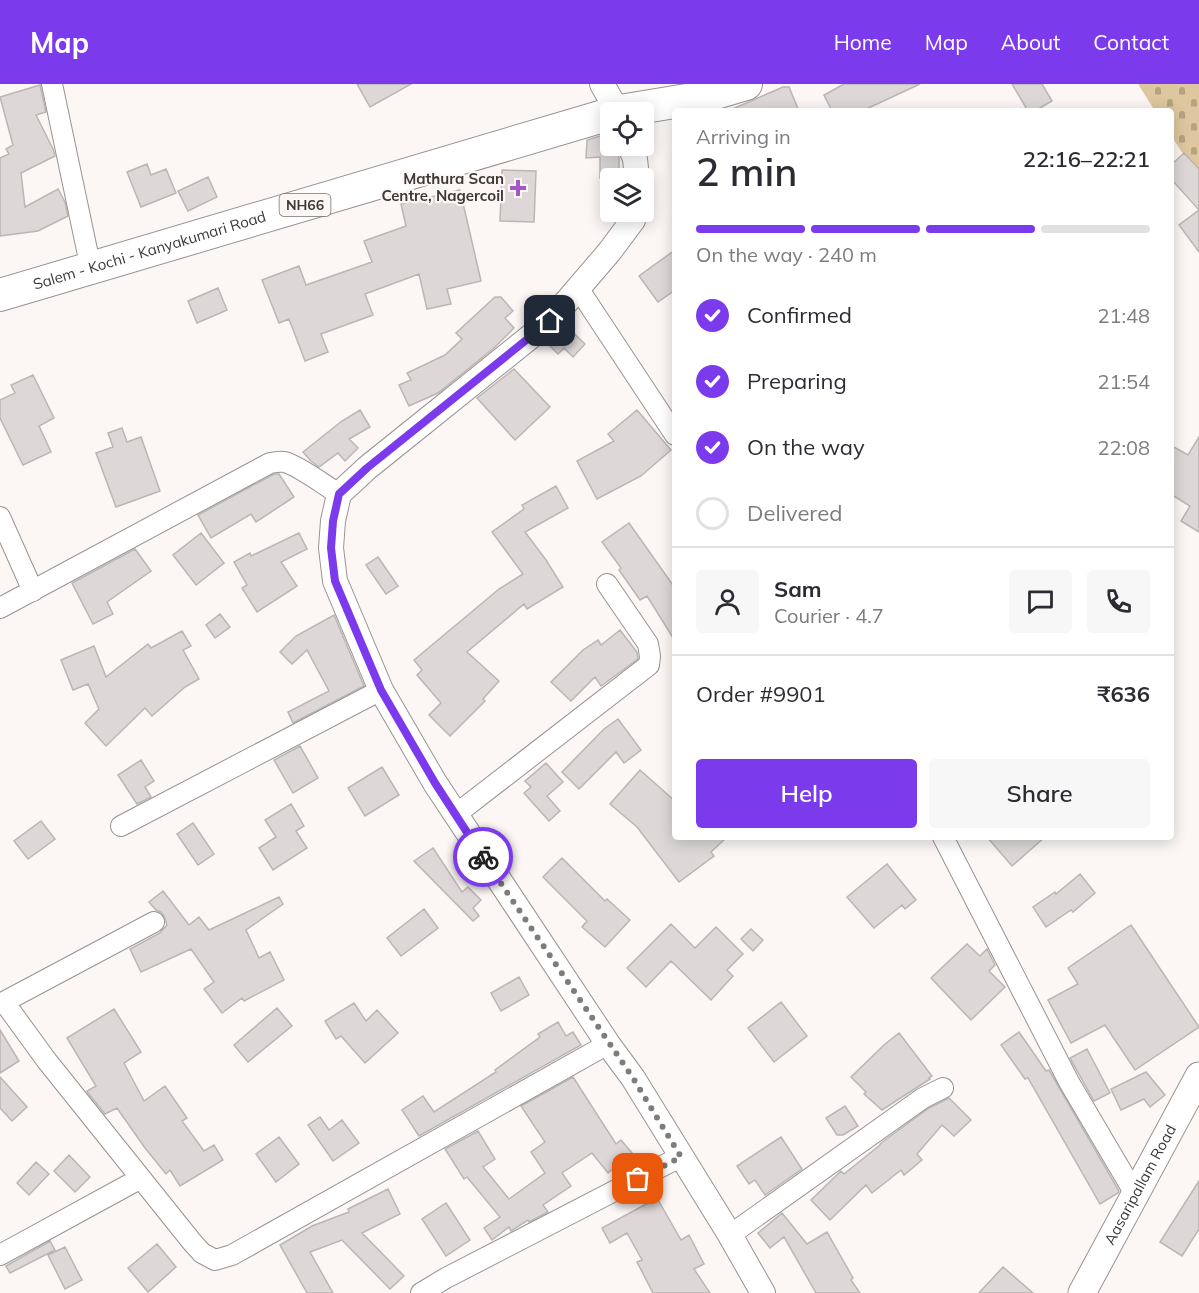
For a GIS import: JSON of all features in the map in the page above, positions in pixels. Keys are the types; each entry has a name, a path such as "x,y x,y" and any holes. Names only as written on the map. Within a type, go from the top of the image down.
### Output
{"highway":[{"name":"Salem - Kochi - Kanyakumari Road","path":"654,106 699,98 746,84"},
{"name":"Salem - Kochi - Kanyakumari Road","path":"0,295 600,117"}],"main road":[{"name":"Aasaripallam Road","path":"1082,1293 1199,1077"}],"street":[{"path":"52,84 91,269"},
{"path":"602,84 610,102"},
{"path":"632,222 610,251 550,321 367,468 339,494 333,521 331,548 335,581 381,690 435,783 608,1044 633,1078 763,1293"},
{"path":"578,288 672,430"},
{"path":"0,608 270,463 277,461 295,467 339,494"},
{"path":"0,517 33,591"},
{"path":"455,815 649,665 648,644 607,584"},
{"path":"121,826 381,690"},
{"path":"945,840 1069,1082 1135,1194"},
{"path":"154,922 2,1003 202,1253 215,1260 232,1255 608,1044"},
{"path":"730,1235 924,1098 943,1088"},
{"path":"421,1293 681,1157"},
{"path":"0,1255 141,1178"}],"green space":[{"path":"1138,84 1199,84 1199,179 1174,140 1174,108 1153,108"}],"building":[{"path":"357,84 411,84 370,107"},
{"path":"844,84 920,84 868,108 830,108 824,95"},
{"path":"1012,84 1042,84 1052,101 1040,108 1026,108"},
{"path":"40,85 46,112 36,115 55,156 21,173 25,207 58,189 65,202 68,216 38,231 0,236 0,158 9,154 6,149 13,145 0,97"},
{"path":"783,87 789,87 798,108 735,108"},
{"path":"600,136 600,156 618,156 619,168 600,168 600,157 586,158 587,140"},
{"path":"1184,153 1199,169 1199,210 1174,182 1174,162"},
{"path":"147,164 151,175 166,169 176,193 141,207 127,172"},
{"path":"502,170 536,171 534,222 500,221"},
{"path":"208,177 217,197 188,211 178,191"},
{"path":"460,190 481,281 447,289 451,304 427,309 419,274 365,294 373,315 321,334 328,352 305,361 289,319 279,323 262,280 299,266 306,285 372,262 364,241 406,226 401,204"},
{"path":"1199,210 1199,252 1179,225"},
{"path":"672,252 672,292 658,302 639,276"},
{"path":"218,288 227,310 197,323 188,301"},
{"path":"495,297 501,297 513,311 505,318 514,328 494,348 438,393 409,406 399,385 411,380 407,373 445,355 462,339 456,333"},
{"path":"565,325 585,344 573,357 564,348 558,354 546,342"},
{"path":"514,369 550,407 515,440 477,398"},
{"path":"33,375 54,418 39,426 51,452 23,465 0,418 0,400 15,393 11,385"},
{"path":"360,410 370,427 349,439 358,448 345,461 338,453 319,467 303,452 342,421"},
{"path":"637,410 671,450 641,476 597,499 577,461 614,441 608,434"},
{"path":"122,428 127,442 141,437 160,491 116,507 96,453 113,447 108,433"},
{"path":"1199,437 1199,532 1181,521 1190,506 1174,496 1174,447 1188,455"},
{"path":"274,474 279,474 294,497 256,522 251,514 211,538 198,515"},
{"path":"556,486 568,508 525,532 563,587 527,609 524,604 467,652 499,681 483,699 485,701 450,736 429,715 441,703 417,675 422,670 414,660 499,589 523,574 492,532 524,509 522,505"},
{"path":"629,523 672,584 672,636 647,596 640,600 602,542"},
{"path":"201,533 224,563 196,585 173,555"},
{"path":"299,533 307,549 281,562 297,586 257,612 242,588 247,585 234,562"},
{"path":"135,549 151,571 107,602 113,614 93,624 72,583"},
{"path":"378,557 398,586 386,594 366,565"},
{"path":"220,614 230,627 215,638 206,625"},
{"path":"334,615 364,686 293,723 288,712 329,691 307,650 292,664 280,652 296,636"},
{"path":"620,630 637,652 638,659 601,686 595,677 571,701 551,682 583,650 598,640 601,645"},
{"path":"182,631 191,646 183,650 199,679 185,687 152,716 145,708 106,746 85,723 99,709 88,684 73,690 61,660 94,646 106,677 148,644 151,648"},
{"path":"618,719 641,750 624,763 616,752 579,789 562,772 604,729"},
{"path":"300,746 318,778 293,793 274,760"},
{"path":"141,760 154,781 145,787 151,797 137,804 118,775"},
{"path":"546,763 563,782 547,796 560,811 549,821 524,793 531,787 525,781"},
{"path":"382,767 399,795 365,816 348,788"},
{"path":"640,770 672,798 672,840 724,840 711,852 714,856 679,882 637,827 610,804"},
{"path":"291,804 304,826 296,831 307,848 273,870 259,848 276,837 265,820"},
{"path":"41,821 55,839 28,859 14,841"},
{"path":"193,823 214,854 198,865 177,834"},
{"path":"990,840 1042,840 1012,866"},
{"path":"433,848 462,892 468,887 481,900 473,908 479,916 473,921 414,861"},
{"path":"562,858 605,901 607,899 630,920 605,947 582,927 587,921 543,877"},
{"path":"887,864 916,900 905,909 902,905 874,928 847,897"},
{"path":"1080,874 1095,893 1073,912 1071,910 1046,927 1033,907 1055,892 1056,894"},
{"path":"163,891 189,925 199,917 209,930 279,897 283,904 246,930 259,958 270,952 284,980 244,1001 242,998 222,1013 204,989 214,982 191,949 141,972 130,949 160,933 167,925 161,912 149,902"},
{"path":"424,909 438,928 401,956 387,938"},
{"path":"671,924 695,948 716,927 743,954 727,970 733,976 711,1000 671,961 646,987 627,968"},
{"path":"1131,925 1199,1027 1135,1070 1105,1025 1071,1043 1048,1000 1078,984 1068,968"},
{"path":"751,929 763,940 753,951 741,939"},
{"path":"967,944 980,956 987,949 995,965 989,971 1005,987 971,1020 931,978"},
{"path":"519,977 529,995 501,1011 491,993"},
{"path":"781,1002 807,1036 774,1062 748,1028"},
{"path":"354,1003 366,1021 377,1010 398,1033 365,1063 341,1036 336,1039 325,1021"},
{"path":"277,1008 292,1026 248,1062 234,1045"},
{"path":"114,1009 141,1052 124,1063 144,1101 165,1086 187,1118 182,1121 204,1151 214,1145 223,1160 180,1186 170,1170 166,1174 145,1148 117,1108 105,1114 88,1093 87,1091 96,1086 67,1038"},
{"path":"558,1022 566,1036 573,1032 581,1045 419,1136 402,1110 423,1096 434,1112 496,1072 495,1070 540,1037 538,1034"},
{"path":"0,1030 19,1061 0,1073"},
{"path":"1019,1032 1046,1071 1049,1070 1119,1191 1100,1204 1028,1078 1025,1079 1001,1045"},
{"path":"899,1033 932,1076 882,1110 864,1094 866,1092 851,1077"},
{"path":"1087,1049 1110,1093 1094,1101 1070,1058"},
{"path":"1146,1072 1165,1095 1150,1107 1144,1099 1121,1110 1111,1089"},
{"path":"0,1077 27,1107 12,1121 0,1108"},
{"path":"573,1077 616,1144 621,1140 632,1153 608,1173 592,1153 562,1173 571,1186 543,1205 548,1212 529,1222 528,1220 511,1231 509,1227 492,1240 484,1228 500,1217 467,1177 464,1179 445,1149 478,1131 495,1159 483,1167 509,1199 545,1173 531,1152 545,1142 521,1106"},
{"path":"949,1098 971,1120 954,1136 942,1125 917,1154 922,1160 904,1175 901,1170 872,1193 866,1185 830,1220 811,1200 841,1171 844,1174 929,1108"},
{"path":"845,1106 858,1126 843,1135 837,1135 826,1118"},
{"path":"320,1117 329,1130 342,1120 359,1143 333,1161 308,1125"},
{"path":"279,1137 299,1164 276,1182 256,1154"},
{"path":"781,1137 802,1169 765,1195 755,1180 749,1184 737,1166"},
{"path":"69,1155 90,1177 75,1192 54,1171"},
{"path":"36,1162 49,1174 29,1195 17,1183"},
{"path":"1199,1181 1199,1229 1182,1256 1160,1242"},
{"path":"388,1189 400,1214 362,1233 404,1276 390,1289 342,1240 310,1252 333,1293 307,1293 280,1245 312,1226 349,1212 348,1209"},
{"path":"657,1198 681,1240 689,1235 704,1264 694,1269 710,1293 653,1293 637,1262 642,1260 627,1233 610,1243 602,1228"},
{"path":"446,1203 470,1240 446,1256 422,1219"},
{"path":"782,1213 807,1244 827,1232 860,1293 816,1293 784,1237 770,1248 758,1233"},
{"path":"50,1241 55,1250 10,1273 6,1266"},
{"path":"157,1244 176,1267 148,1292 128,1268"},
{"path":"65,1247 82,1280 65,1289 48,1255"},
{"path":"1003,1267 1033,1293 979,1293"}],"way so far":[{"path":"483,857 633,1078 681,1157 638,1179"}],"place":[{"name":"Mathura Scan Centre, Nagercoil","path":"518,188"}],"route":[{"path":"483,857 435,783 380,688 335,581 331,548 333,521 339,494 367,468 550,321"}]}
